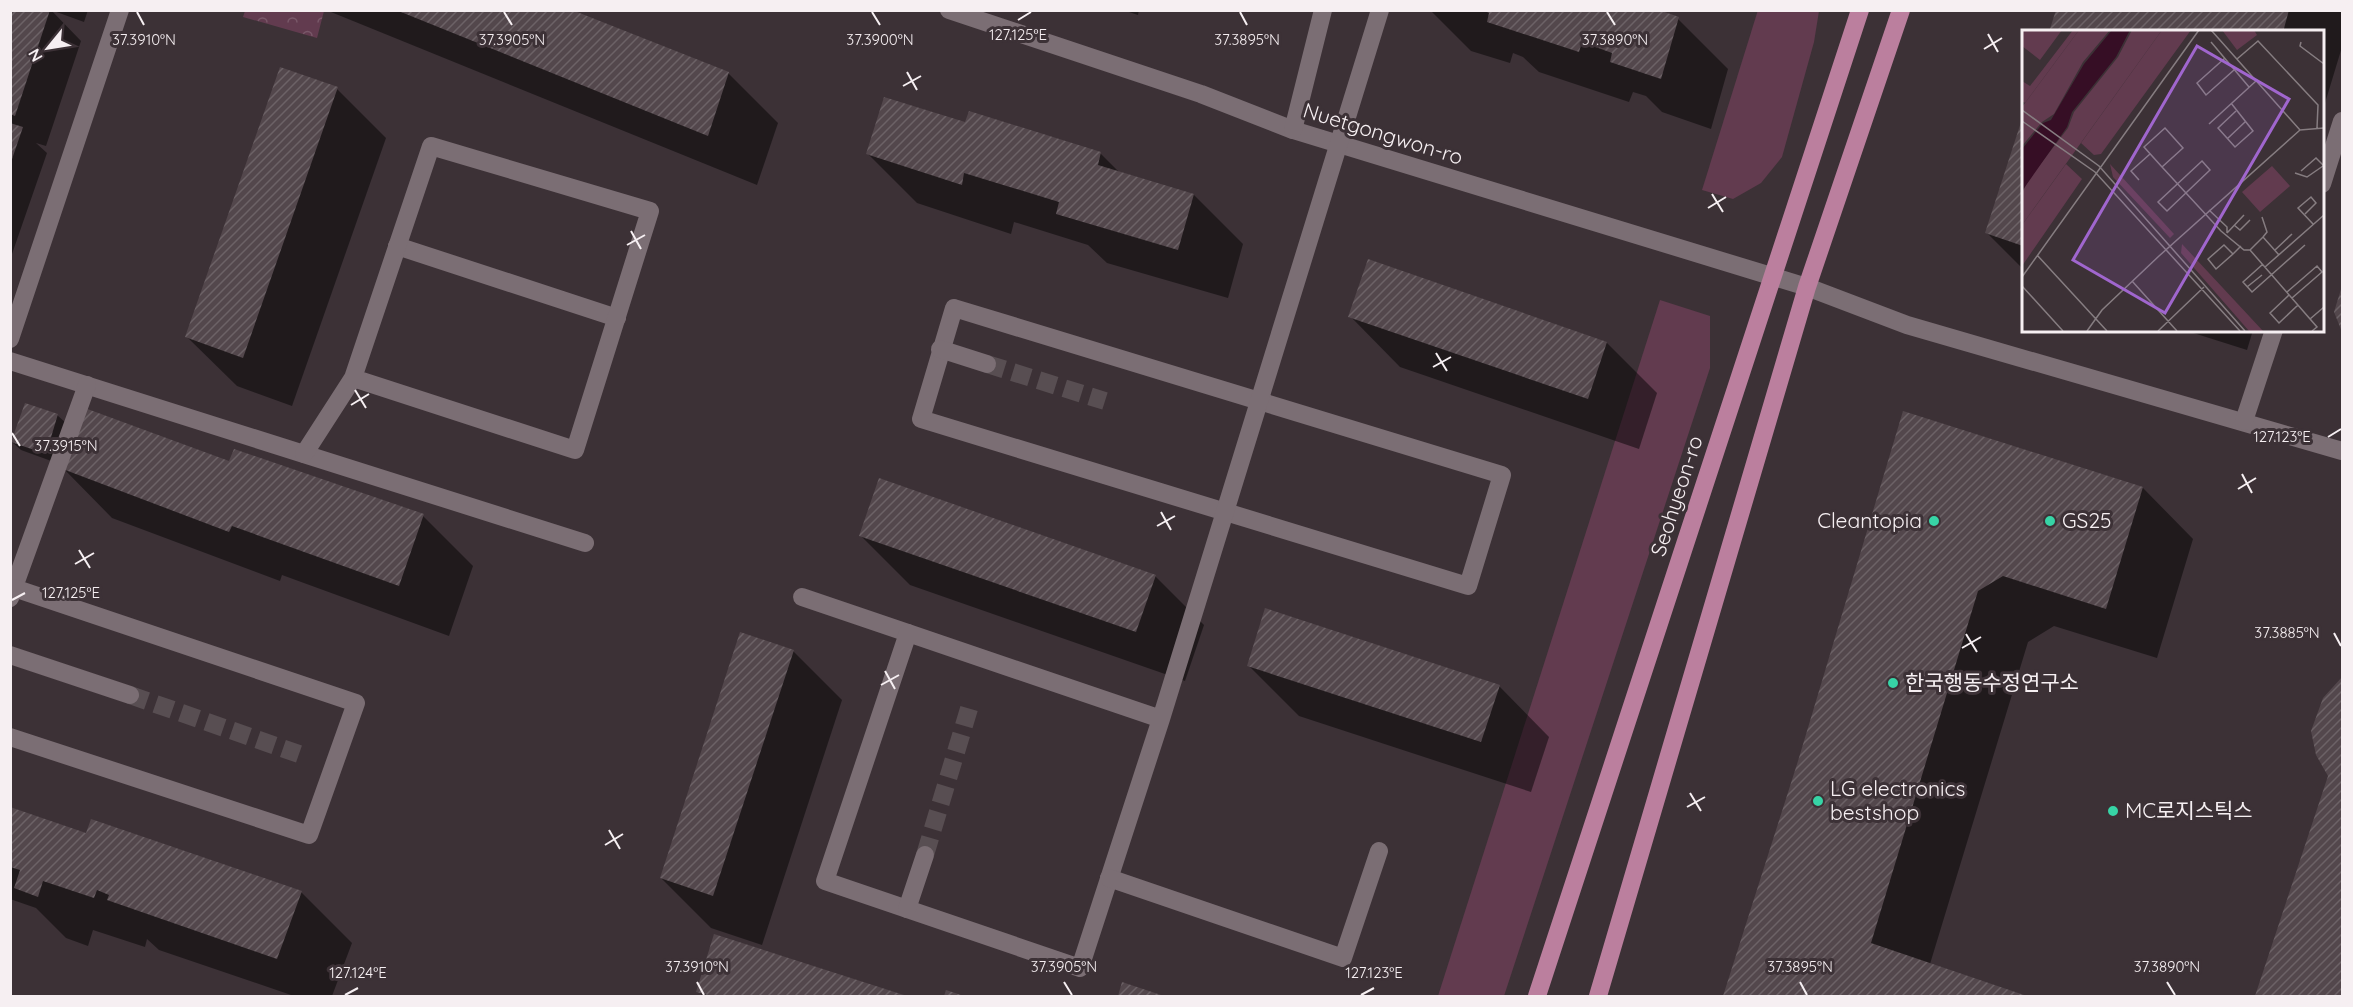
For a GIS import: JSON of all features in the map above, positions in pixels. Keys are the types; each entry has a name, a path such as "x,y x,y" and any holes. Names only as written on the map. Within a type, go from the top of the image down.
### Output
{"main road":[{"name":"Seohyeon-ro","path":"1537,996 1860,10"},
{"path":"1598,996 1807,287 1901,10"}],"street":[{"path":"10,339 120,10"},
{"name":"Nuetgongwon-ro","path":"949,10 1201,94 1293,130 1773,276 1907,325 2343,451"},
{"path":"1293,130 1323,10"},
{"path":"908,633 825,881 1080,968 1161,719 1380,10"},
{"path":"2323,181 2343,121"},
{"path":"304,454 353,378 431,146 650,211 575,450 353,378"},
{"path":"398,246 617,318"},
{"path":"954,308 1260,400 1502,474 1468,586 921,419 954,308"},
{"path":"2244,421 2273,332"},
{"path":"940,349 987,364"},
{"path":"10,361 585,543"},
{"path":"10,737 309,835 356,703 12,593 87,385"},
{"path":"802,597 1161,719"},
{"path":"10,654 130,695"},
{"path":"1109,878 1343,958 1379,851"},
{"path":"907,909 925,855"}],"green space":[{"path":"245,10 324,11 317,38 243,17"},
{"path":"1758,10 1819,11 1814,42 1782,157 1761,183 1733,199 1702,190"},
{"path":"1660,300 1710,316 1710,368 1504,996 1438,996"}],"building":[{"path":"10,10 50,10 15,116 10,114"},
{"path":"396,10 572,10 729,72 708,136"},
{"path":"1483,10 1659,10 1679,17 1661,79 1610,62 1612,53 1582,42 1579,52 1487,22 1489,13"},
{"path":"2056,10 2289,10 2284,30 2050,30"},
{"path":"280,67 338,87 243,358 185,337"},
{"path":"884,97 965,122 969,111 1101,152 1098,165 1194,194 1178,250 1056,214 1059,202 964,173 962,185 866,154"},
{"path":"2022,119 2022,246 1985,233"},
{"path":"10,123 23,127 11,162 10,162"},
{"path":"1368,259 1607,342 1588,399 1348,317"},
{"path":"2342,286 2342,332 2334,312"},
{"path":"25,403 58,414 46,454 11,442"},
{"path":"82,407 229,461 234,449 424,514 399,586 232,526 229,532 60,468"},
{"path":"1903,411 2143,487 2106,609 2003,576 1978,591 1871,943 2027,996 1723,996 1798,761"},
{"path":"879,478 1156,575 1136,632 859,536"},
{"path":"1265,608 1500,685 1481,742 1247,666"},
{"path":"740,632 794,650 713,896 660,878"},
{"path":"2342,677 2342,996 2255,996 2328,776 2316,755 2311,731 2323,698"},
{"path":"10,807 86,833 91,819 302,891 277,959 107,900 109,895 97,890 94,898 43,881 38,897 14,888 20,870 10,867"},
{"path":"714,934 907,996 711,996 696,992"},
{"path":"1122,982 1164,996 1118,996"},
{"path":"946,990 964,996 944,996"}],"tunnel":[{"path":"987,364 1105,401"},
{"path":"130,695 299,754"},
{"path":"925,855 971,702"}],"place":[{"name":"Cleantopia","path":"1934,521"},
{"name":"GS25","path":"2050,521"},
{"name":"한국행동수정연구소","path":"1893,683"},
{"name":"LG electronics bestshop","path":"1818,801"},
{"name":"MC로지스틱스","path":"2113,811"}]}
